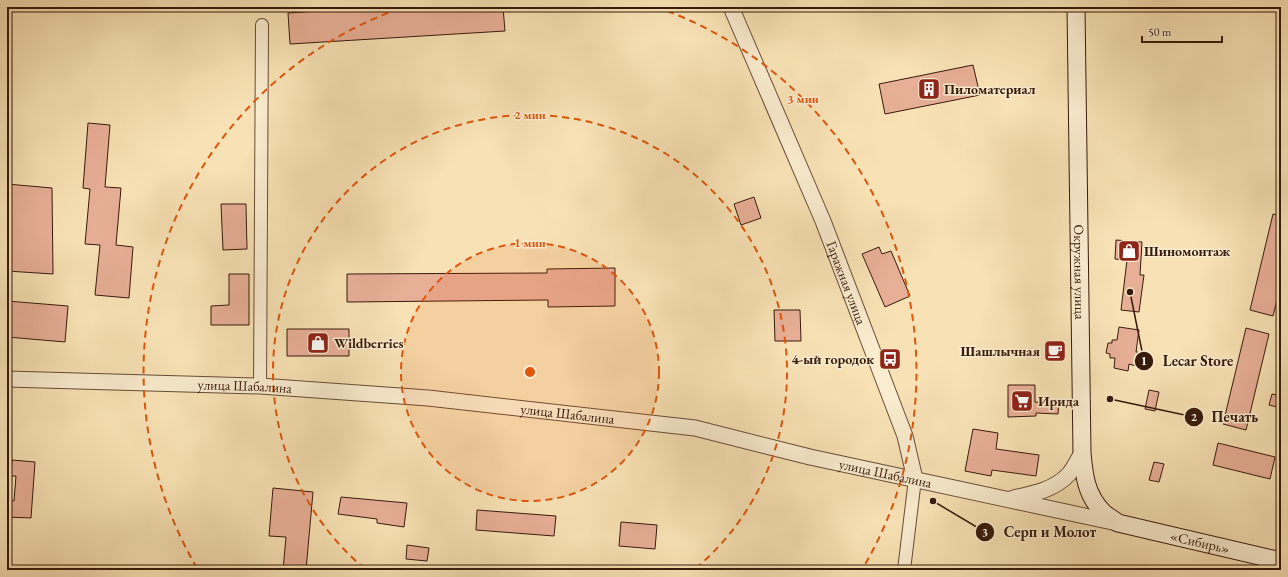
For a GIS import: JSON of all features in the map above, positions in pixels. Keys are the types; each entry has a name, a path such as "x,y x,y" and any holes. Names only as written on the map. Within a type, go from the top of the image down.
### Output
{"main road":[{"name":"Окружная улица","path":"1076,7 1082,453 1085,479 1092,498 1103,512 1118,523"},
{"name":"«Сибирь»","path":"1118,523 1281,561"}],"street":[{"name":"Гаражная улица","path":"731,7 826,229 905,436 915,479 904,570"},
{"path":"260,386 262,25"},
{"name":"улица Шабалина","path":"7,379 260,386 428,398 695,428 810,456 1118,523"},
{"path":"1007,499 1032,495 1050,488 1069,474 1082,453"}],"building":[{"path":"381,7 503,7 505,31 290,44 288,13"},
{"name":"Пиломатериал","path":"973,65 980,95 885,114 879,84"},
{"path":"88,123 110,125 105,187 121,188 116,245 133,247 129,298 95,295 100,245 85,244 90,189 83,188"},
{"path":"7,184 52,188 53,274 7,271"},
{"path":"754,197 761,218 741,225 734,204"},
{"path":"221,204 246,204 247,249 223,250"},
{"path":"1273,214 1281,216 1281,283 1273,316 1250,310"},
{"path":"1116,240 1142,242 1140,275 1144,275 1139,312 1121,310 1127,260 1115,259"},
{"path":"879,247 882,254 891,251 910,296 885,307 862,254"},
{"path":"615,268 615,306 548,307 548,300 347,302 347,274 547,273 547,269"},
{"path":"229,274 249,274 249,325 211,325 211,306 229,305"},
{"path":"7,301 68,306 65,342 7,337"},
{"path":"774,310 800,310 801,341 775,341"},
{"path":"1119,327 1139,330 1136,366 1129,364 1128,371 1114,368 1115,358 1110,358 1110,354 1106,353 1108,343 1112,343 1112,340 1117,340"},
{"path":"1246,328 1269,334 1246,430 1223,424"},
{"name":"Wildberries","path":"287,329 349,329 349,356 287,356"},
{"name":"Шашлычная","path":"1051,346 1060,347 1058,357 1049,356"},
{"name":"Ирида","path":"1008,385 1035,385 1035,402 1059,403 1058,414 1036,413 1036,416 1008,417"},
{"path":"1149,390 1159,392 1155,411 1145,409"},
{"path":"1272,394 1281,396 1281,408 1269,405"},
{"path":"973,429 998,433 996,449 1039,455 1036,476 992,470 991,476 965,471"},
{"path":"1218,443 1275,457 1270,479 1213,465"},
{"path":"12,460 35,462 31,518 7,517 7,500 14,501 16,476 11,476"},
{"path":"1154,462 1164,464 1159,482 1149,480"},
{"path":"273,488 313,492 306,570 283,570 286,537 269,536"},
{"path":"341,497 407,503 404,527 377,523 377,519 338,514"},
{"path":"477,510 556,516 554,536 476,530"},
{"path":"621,522 657,525 655,549 619,546"},
{"path":"407,545 429,548 427,561 406,559"}],"place":[{"name":"Пиломатериал","path":"929,89"},
{"name":"Шиномонтаж","path":"1129,251"},
{"name":"Lecar Store","path":"1130,292"},
{"name":"Wildberries","path":"318,343"},
{"name":"Шашлычная","path":"1055,351"},
{"name":"4-ый городок","path":"890,359"},
{"name":"Печать","path":"1110,399"},
{"name":"Ирида","path":"1022,401"},
{"name":"Серп и Молот","path":"933,501"}]}
